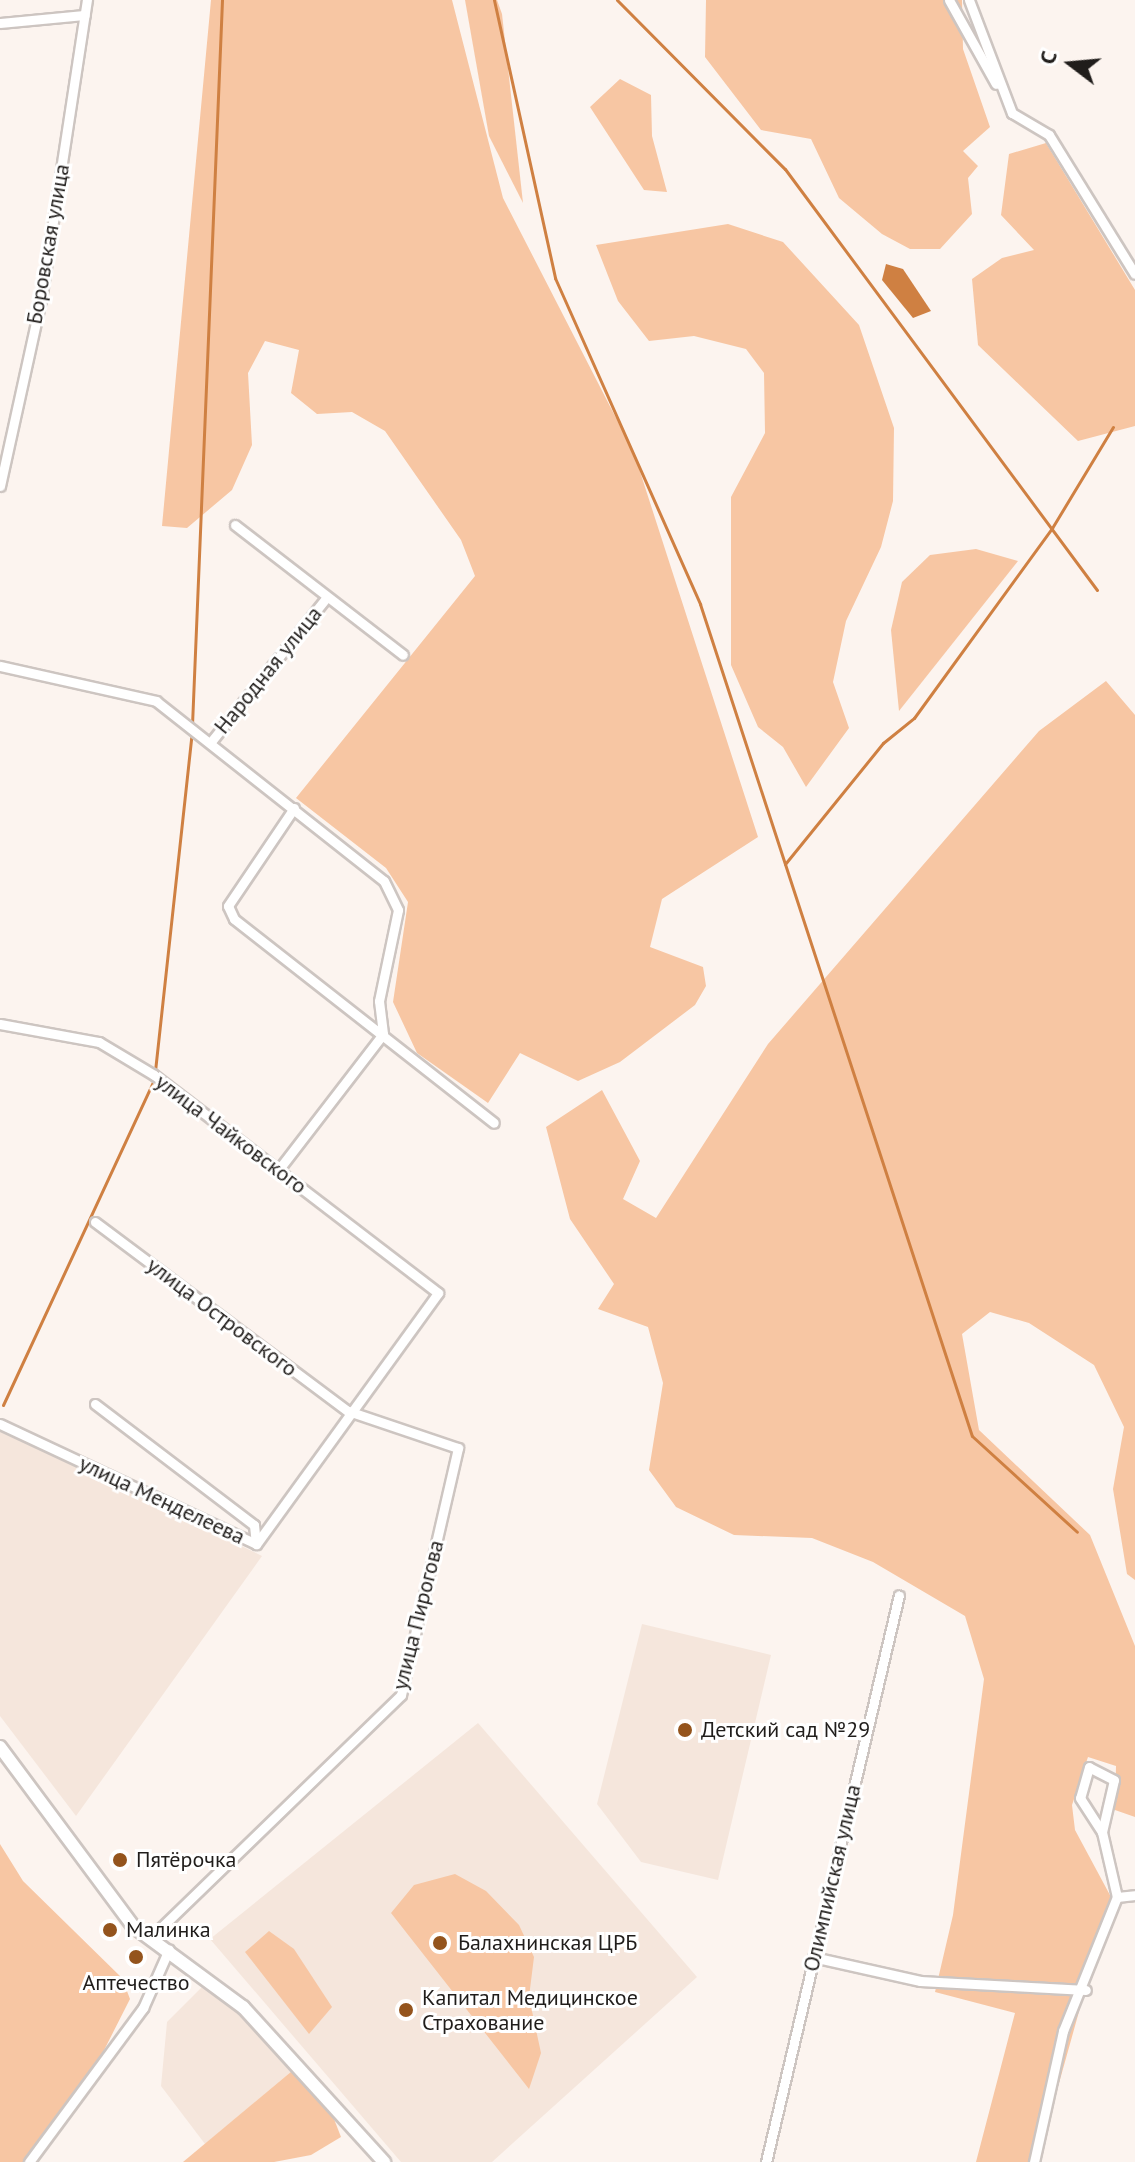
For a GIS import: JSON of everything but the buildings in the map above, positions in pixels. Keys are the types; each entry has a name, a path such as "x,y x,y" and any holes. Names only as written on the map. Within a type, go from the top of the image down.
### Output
{"street":[{"name":"Боровская улица","path":"0,486 41,300 87,0"},
{"path":"949,0 1012,113 1049,135 1135,274"},
{"path":"969,0 1012,113"},
{"path":"0,23 85,15"},
{"name":"Народная улица","path":"235,525 403,655"},
{"name":"Народная улица","path":"210,743 327,597"},
{"name":"Народная улица","path":"0,666 156,701 364,861 398,910 379,1001 383,1034"},
{"path":"294,808 228,906 234,919 383,1034 388,1046 494,1123"},
{"name":"улица Чайковского","path":"0,1024 99,1042 279,1169 438,1293 348,1411"},
{"path":"279,1169 383,1034"},
{"name":"улица Островского","path":"95,1222 348,1411"},
{"name":"улица Менделеева","path":"95,1404 254,1525 256,1544"},
{"path":"256,1544 348,1411"},
{"name":"улица Пирогова","path":"150,1938 401,1695 458,1448 348,1411"},
{"name":"улица Менделеева","path":"0,1424 256,1544"},
{"name":"Олимпийская улица","path":"766,2162 899,1595"},
{"path":"0,1747 133,1926 169,1949 243,2007 384,2162"},
{"path":"1034,2162 1063,2031 1086,1990 1117,1897 1102,1832 1080,1798 1089,1767 1114,1780 1102,1832"},
{"path":"1117,1897 1135,1895"},
{"path":"29,2162 143,2008 169,1949"},
{"path":"813,1957 920,1981 1086,1990"}],"shaded area":[{"path":"211,0 452,0 503,198 634,453 758,837 662,899 650,947 703,967 706,986 695,1005 620,1062 578,1081 520,1053 488,1103 417,1053 393,1002 408,902 386,868 296,798 475,576 461,540 385,431 352,412 317,414 291,393 299,350 265,341 248,373 252,445 232,490 187,528 162,526"},
{"path":"465,0 497,0 502,14 523,203 489,136"},
{"path":"706,0 962,0 963,49 990,127 963,151 978,166 968,178 972,214 940,249 910,249 882,234 839,198 811,139 761,130 705,57"},
{"path":"620,79 651,95 652,136 667,192 644,190 590,107"},
{"path":"1046,143 1135,290 1135,426 1078,441 978,345 972,279 1002,258 1034,250 1001,215 1009,154"},
{"path":"728,224 783,242 859,325 894,428 893,501 881,547 846,621 833,682 849,728 806,787 783,747 758,727 731,665 731,497 765,433 764,373 746,349 694,336 649,341 618,301 596,245"},
{"path":"886,264 903,269 931,311 913,318 882,280"},
{"path":"976,549 1018,561 899,711 891,630 902,582 930,555"},
{"path":"1106,681 1135,715 1135,1580 1127,1574 1113,1489 1124,1427 1094,1365 1029,1323 990,1312 962,1334 979,1430 1090,1535 1135,1646 1135,1817 1115,1810 1116,1766 1088,1757 1072,1805 1075,1830 1111,1897 1037,2162 976,2162 1015,2013 935,1992 953,1915 984,1679 965,1616 873,1562 812,1538 734,1535 676,1507 649,1470 663,1383 648,1327 598,1309 614,1284 570,1219 546,1127 602,1090 640,1161 623,1199 656,1218 768,1044 1039,731"},
{"path":"0,1429 262,1556 76,1816 0,1716"},
{"name":"Детский сад №29","path":"642,1624 771,1655 718,1880 641,1862 597,1804"},
{"name":"Балахнинская ЦРБ","path":"478,1723 697,1977 492,2162 401,2162 210,1939"},
{"path":"0,1844 23,1881 122,1978 130,1999 95,2068 25,2162 0,2162"},
{"path":"455,1874 486,1891 519,1925 534,1957 529,1997 541,2053 529,2089 391,1913 414,1885"},
{"path":"269,1931 294,1949 332,2007 309,2034 245,1952"},
{"path":"202,1987 217,1992 292,2071 205,2144 161,2086 167,2022"},
{"path":"292,2071 329,2106 341,2137 311,2155 274,2162 183,2162"}],"waterway":[{"path":"192,725 222,0"},
{"path":"494,0 555,278 700,604 972,1436 1077,1532"},
{"path":"617,0 785,169 1097,590"},
{"path":"785,864 883,743 914,718 1052,528 1113,427"},
{"path":"155,1071 192,733"},
{"path":"3,1405 154,1079"}],"place":[{"name":"Детский сад №29","path":"685,1730"},
{"name":"Пятёрочка","path":"120,1860"},
{"name":"Малинка","path":"110,1930"},
{"name":"Балахнинская ЦРБ","path":"440,1943"},
{"name":"Аптечество","path":"136,1957"},
{"name":"Капитал Медицинское Страхование","path":"406,2010"}]}
